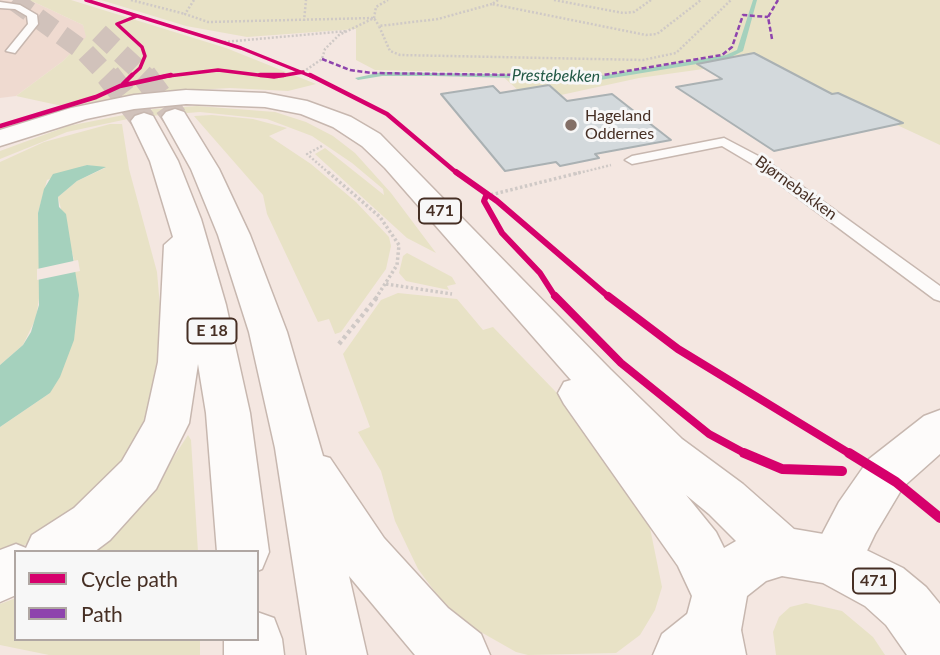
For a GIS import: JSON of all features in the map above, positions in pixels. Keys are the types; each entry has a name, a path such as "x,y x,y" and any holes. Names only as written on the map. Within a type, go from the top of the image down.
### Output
{"main road":[{"name":"471","path":"0,138 80,113 186,97 265,100 307,108 342,122 371,140 395,162 595,380 666,452 726,499 782,552"},
{"name":"471","path":"0,146 50,127 98,115 151,106 200,102 244,104 285,110 340,132 388,175 570,383 697,549 707,633"},
{"name":"E 18","path":"243,550 228,413 208,305 185,219 164,161 160,119 205,169 234,235 268,332 298,448 337,655"},
{"name":"E 18","path":"54,550 92,524 139,475 167,423 177,362 178,285 185,219"},
{"path":"835,561 857,518 886,473 940,428"},
{"name":"E 18","path":"298,448 365,555 442,646"},
{"name":"471","path":"707,633 726,580 751,560 782,552 808,554 835,561 923,608 940,651"}],"lane":[{"path":"0,5 17,7 32,15 33,24 11,51"},
{"name":"Bjørnebakken","path":"632,160 724,142 759,162 940,295"}],"path":[{"path":"131,0 227,24 374,18"},
{"path":"185,14 194,0"},
{"path":"304,21 306,0"},
{"path":"388,0 376,7 374,18 390,51 400,55 643,60 677,53 731,0"},
{"path":"379,26 438,19 498,0"},
{"path":"554,0 623,13 634,12 651,0"},
{"path":"492,4 646,35 657,34 701,0"},
{"path":"293,76 321,59 325,49 347,31 374,18"},
{"path":"224,43 347,31"},
{"path":"212,39 241,48"},
{"path":"291,67 312,77"},
{"path":"322,145 307,154 380,216 398,239 399,255 386,284 339,344"},
{"path":"485,198 632,160"},
{"path":"478,190 485,198 497,201"},
{"path":"386,284 452,294"}],"shaded area":[{"path":"0,0 34,2 83,25 87,37 63,61 16,96 0,98"},
{"path":"19,0 71,0 226,48 316,84 288,91 230,88 178,91 76,109 16,96 63,61 86,37 83,25 34,2"},
{"path":"101,0 940,0 940,145 781,71 739,64 639,78 538,100 541,111 499,73 375,70 356,60 356,29 247,37 186,26"},
{"path":"197,106 275,112 306,122 333,136 355,153 391,193 436,253 407,238 315,154 325,148 384,195 383,189 352,163 312,136 267,119 200,112 137,117 67,132 0,159 0,151 68,126 154,109"},
{"path":"194,116 253,119 287,128 269,136 311,164 356,202 389,237 391,246 386,269 341,332 335,334 329,319 318,322 267,214 263,195"},
{"path":"110,124 122,124 129,169 157,272 163,341 157,380 142,430 124,466 57,528 0,558 0,427 50,393 75,264 58,197 77,181 105,168 87,165 47,180 38,213 41,286 36,318 23,345 0,365 0,162 44,142"},
{"path":"87,165 106,167 77,181 58,197 59,207 66,214 79,295 74,340 60,377 50,393 0,427 0,365 23,345 31,332 39,305 38,213 44,189 53,174"},
{"path":"407,253 452,277 456,284 447,286 449,290 406,281 399,273 403,256"},
{"path":"398,293 457,299 483,330 493,327 585,422 649,523 662,587 655,610 640,635 616,653 528,655 516,652 472,627 441,600 418,569 395,521 381,471 358,432 370,427 343,354 381,300"},
{"path":"188,435 191,440 198,550 92,550 145,501"},
{"path":"14,599 14,641 200,641 200,655 49,655 0,645 0,604"},
{"path":"806,603 842,611 873,637 885,655 776,655 773,632 779,617 790,607"}],"pier":[{"path":"78,260 80,271 37,280 37,269"}],"building":[{"path":"754,53 832,94 838,93 903,123 774,151 676,87 722,79 697,64"},
{"name":"Hageland Oddernes","path":"549,85 567,101 612,94 671,140 595,154 599,158 560,166 556,162 505,171 441,94 493,86 500,93"}],"waterway":[{"name":"Prestebekken","path":"358,78 382,74 600,78 727,57 740,51 755,0"}],"tunnel":[{"path":"13,0 85,52 109,77"},
{"path":"99,33 144,75"},
{"path":"108,75 144,121"},
{"path":"144,75 175,117"}],"marked path":[{"path":"772,39 768,17 778,0"},
{"path":"322,59 350,70 371,73 597,76 722,55 732,47 743,15 768,17"}],"cycle path":[{"path":"86,0 241,48 303,72 387,114 470,184 497,201 635,319 678,349 896,482 940,518"},
{"path":"123,84 140,68 145,56 142,47 117,24 137,16"},
{"path":"0,126 96,97 120,86 165,76 218,70 274,77 303,72"},
{"path":"486,196 484,201 502,233 540,273 558,301 621,363 709,434 733,449 782,469 842,471"}],"place":[{"name":"Hageland Oddernes","path":"571,125"}]}
